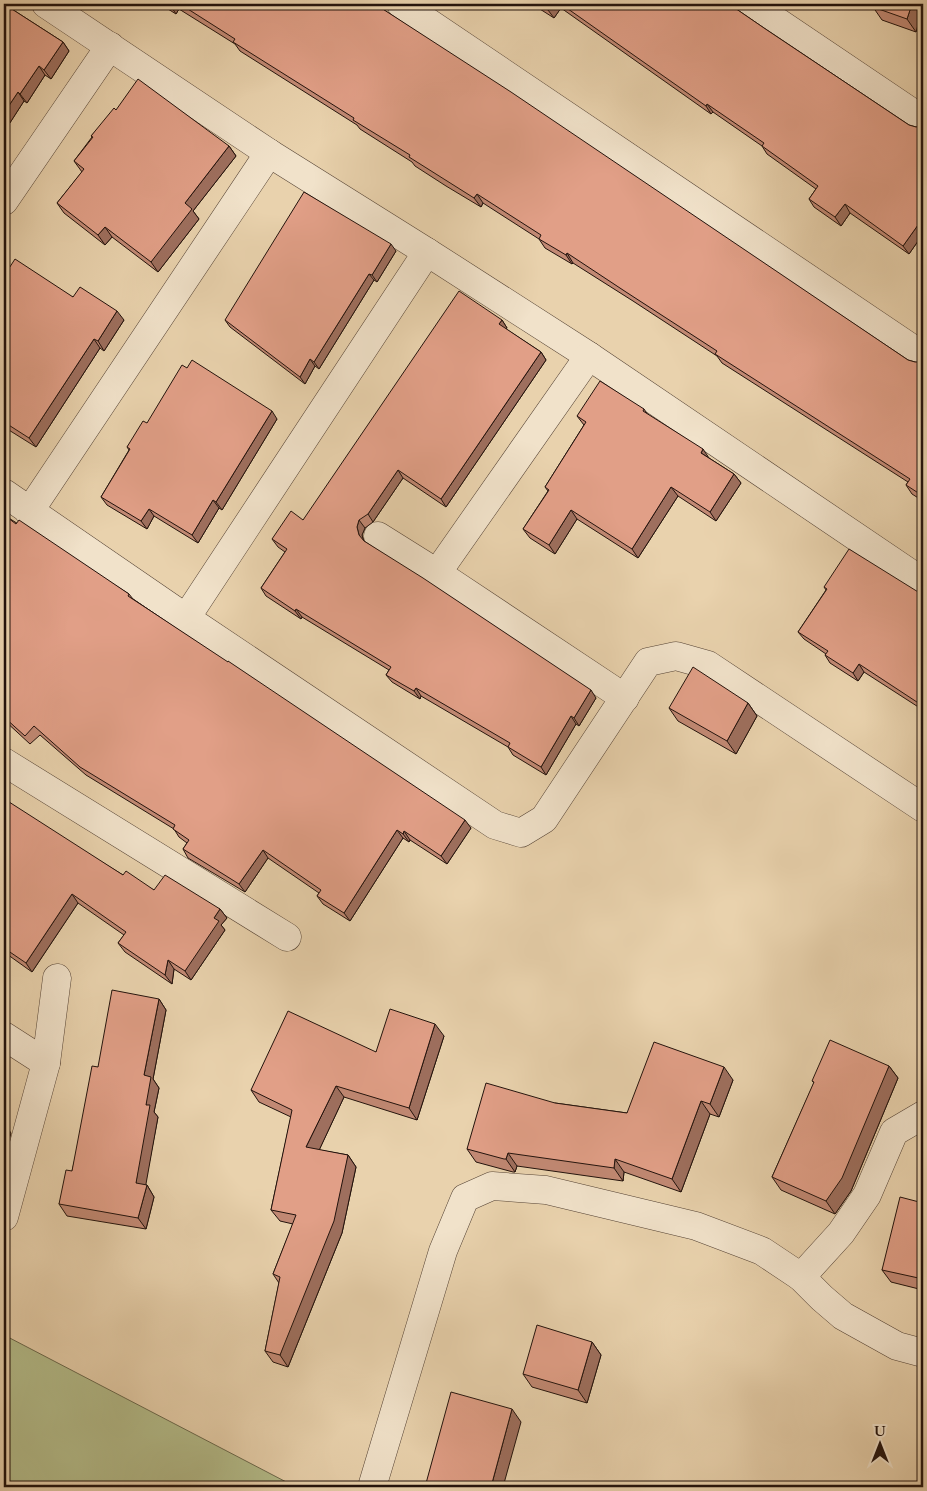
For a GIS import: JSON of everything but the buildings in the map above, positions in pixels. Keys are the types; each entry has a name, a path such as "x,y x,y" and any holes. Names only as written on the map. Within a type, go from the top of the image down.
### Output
{"street":[{"path":"46,4 269,153 589,356 923,582"},
{"path":"401,4 923,356"},
{"path":"752,4 923,120"},
{"path":"4,201 110,46"},
{"path":"29,512 269,153"},
{"path":"186,618 427,252"},
{"path":"437,572 589,356"},
{"path":"4,493 29,512 495,826 521,833 544,819 648,662 676,656 708,665 923,808"},
{"path":"378,536 437,572 625,698"},
{"path":"4,762 287,937"},
{"path":"4,1216 46,1063 57,978"},
{"path":"4,1036 46,1063"},
{"path":"801,1277 841,1233 866,1195 894,1132 923,1115"},
{"path":"372,1487 443,1251 465,1198 492,1186 546,1190 696,1226 762,1251 801,1277 843,1316 897,1346 923,1353"}],"green space":[{"path":"4,1335 292,1485 290,1487 4,1487"}]}
